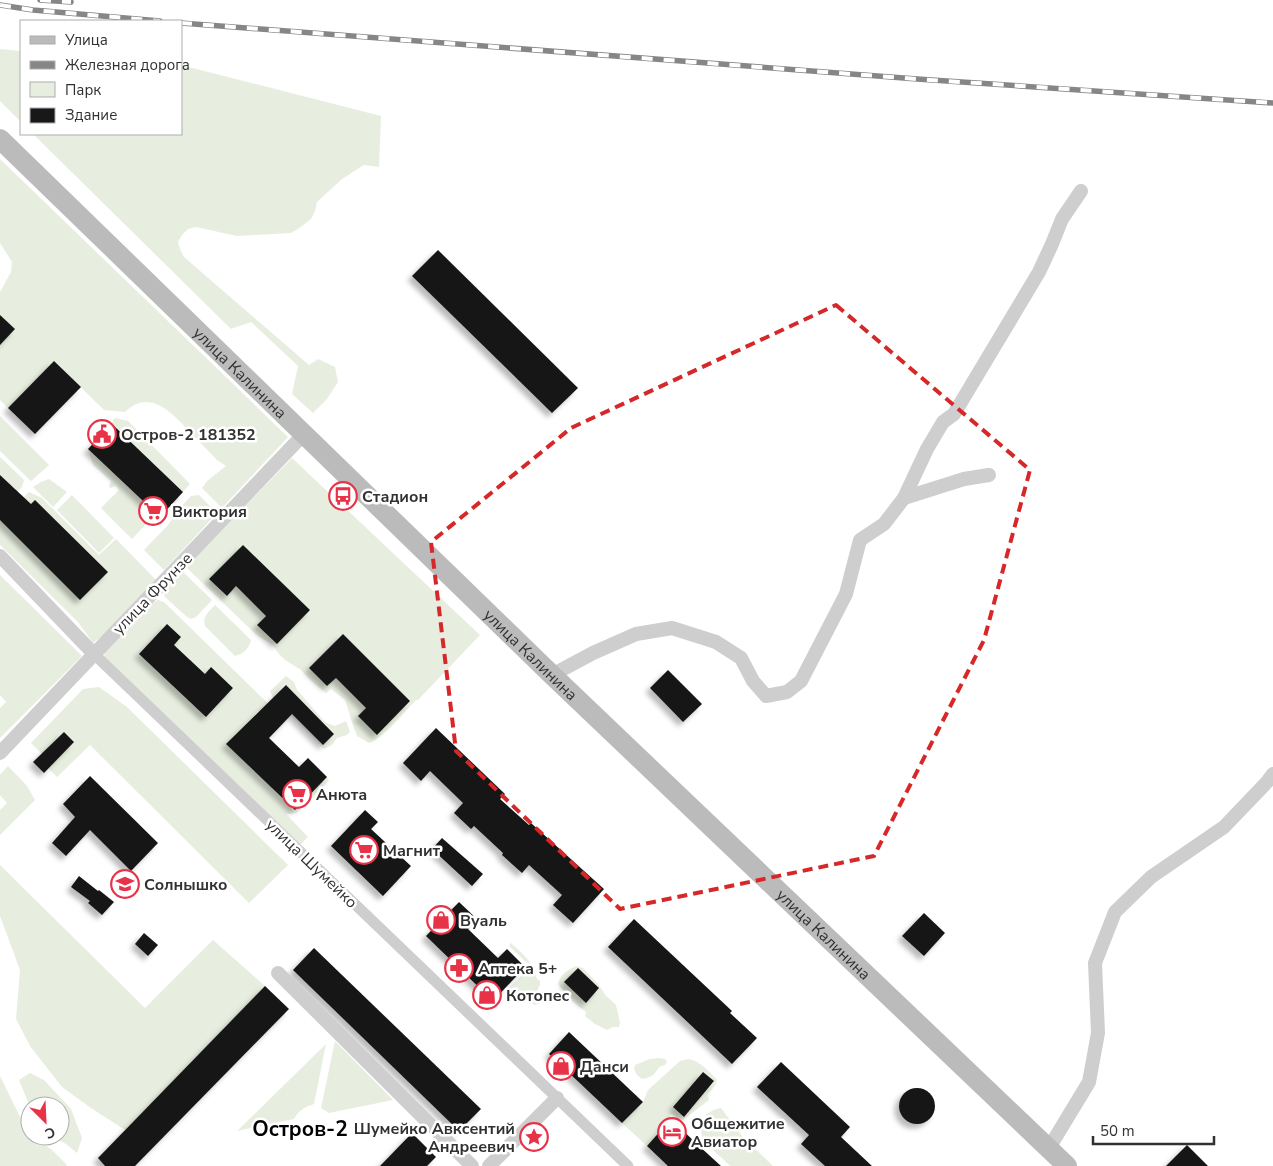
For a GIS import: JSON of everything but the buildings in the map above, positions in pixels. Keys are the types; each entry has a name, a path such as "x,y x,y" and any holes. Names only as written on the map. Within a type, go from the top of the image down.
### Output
{"main road":[{"name":"улица Калинина","path":"0,139 552,675 1066,1166"}],"street":[{"path":"552,675 593,653 636,634 672,628 716,642 741,658 753,682 766,696 787,692 800,681 846,594 860,540 884,524 904,498 927,449 943,422 954,414 1019,306 1039,272 1062,219 1081,191"},
{"name":"улица Фрунзе","path":"0,753 304,434"},
{"path":"904,498 964,480 989,476"},
{"name":"улица Шумейко","path":"0,556 94,654 628,1166"},
{"path":"1049,1148 1089,1082 1098,1033 1096,963 1115,912 1151,877 1224,827 1273,774"},
{"path":"278,973 472,1166"},
{"path":"489,1166 557,1098"}],"highlighted area":[{"path":"836,305 1030,470 984,640 874,856 620,909 456,751 431,542 571,428"}],"green space":[{"path":"0,49 20,51 20,121 0,101"},
{"path":"182,65 381,116 379,167 364,165 342,179 317,202 311,219 298,229 291,233 237,236 196,227 188,229 178,242 184,257 309,365 318,359 335,367 338,382 327,399 313,413 292,394 298,366 251,322 231,329 34,135 182,135"},
{"path":"0,159 288,437 222,508 202,488 207,481 226,466 217,460 169,411 160,406 143,402 134,405 125,412 104,410 54,361 8,408 0,400 0,292 11,272 12,262 0,243"},
{"path":"0,416 49,465 31,481 0,451"},
{"path":"114,418 128,421 190,484 183,492 112,424"},
{"path":"88,449 156,513 132,539 101,508 119,490 116,486 110,488 111,481 93,465"},
{"path":"0,457 24,480 22,487 0,509 15,489 0,475"},
{"path":"292,458 480,635 388,730 369,743 357,736 345,700 331,689 326,693 301,670 285,660 273,645 258,636 186,567","holes":["243,545 310,610 277,644 257,625 266,615 236,586 226,596 209,579","343,634 410,701 377,735 366,708 336,678 327,686 309,668"]},
{"path":"49,479 67,492 53,507 33,487"},
{"path":"29,492 42,498 99,555 116,539 156,580 105,634 93,643 78,622 0,545 0,521"},
{"path":"72,495 114,538 99,553 57,510"},
{"path":"199,495 217,513 164,570 144,550 168,525 191,496"},
{"path":"182,571 212,600 196,617 191,619 165,597 163,592"},
{"path":"0,575 82,656 0,738 0,708 6,702 0,695"},
{"path":"158,600 164,602 285,720 277,729 258,711 227,744 294,810 327,777 329,781 297,813 286,814 308,837 298,847 104,657 105,652 152,603","holes":["174,645 205,674 212,668 233,688 206,717 139,654"]},
{"path":"215,605 251,640 245,651 241,654 235,656 205,626 205,617"},
{"path":"286,676 294,682 297,690 325,722 335,726 346,721 350,732 337,738 332,745 324,749 273,698 270,691","holes":["285,685 334,733 323,745 274,696"]},
{"path":"99,687 127,707 288,865 249,903 90,745 57,777 48,768 74,741 64,732 42,754 31,743 83,689"},
{"path":"8,766 27,786 35,800 0,835 0,810 7,803 0,795 0,775"},
{"path":"0,865 145,1008 213,940 265,986 125,1130 62,1087 30,1046 16,1019 20,970 0,916"},
{"path":"511,943 527,959 533,967 537,979 540,981 537,991 543,996 544,1000 539,1004 534,1005 527,998 525,992 516,994 507,990 526,971 528,964 509,946"},
{"path":"576,966 583,968 616,1005 620,1022 619,1027 607,1030 595,1024 585,1016 586,1012 572,1001 558,984 562,975","holes":["578,968 599,988 586,1002 565,982"]},
{"path":"335,1041 393,1100 329,1113 321,1108"},
{"path":"326,1044 314,1104 302,1109 294,1119 237,1131"},
{"path":"650,1059 665,1059 667,1062 659,1067 652,1076 642,1079 637,1075 634,1069 635,1065"},
{"path":"688,1059 700,1064 717,1080 716,1084 708,1095 709,1100 683,1120 670,1114 671,1119 647,1146 622,1123 643,1102 648,1090 680,1061","holes":["703,1072 714,1082 683,1116 673,1107"]},
{"path":"30,1073 44,1080 59,1096 26,1096 19,1080"},
{"path":"0,1076 20,1117 20,1146 46,1146 67,1165 0,1166"},
{"path":"70,1108 82,1138 77,1153 68,1146 70,1146"},
{"path":"721,1108 742,1136 773,1166 730,1166 708,1145 701,1133 701,1126 707,1114"}],"railway":[{"path":"40,0 71,2"},
{"path":"0,5 33,10 148,20"},
{"path":"182,23 917,79 1273,103"}],"place":[{"name":"Остров-2 181352","path":"102,434"},
{"name":"Стадион","path":"343,496"},
{"name":"Виктория","path":"153,511"},
{"name":"Анюта","path":"297,794"},
{"name":"Магнит","path":"364,850"},
{"name":"Солнышко","path":"125,884"},
{"name":"Вуаль","path":"441,920"},
{"name":"Аптека 5+","path":"459,968"},
{"name":"Котопес","path":"487,995"},
{"name":"Данси","path":"561,1066"},
{"name":"Общежитие Авиатор","path":"672,1132"},
{"name":"Шумейко Авксентий Андреевич","path":"534,1137"}],"district":[{"name":"Остров-2","path":"300,1129"}]}
